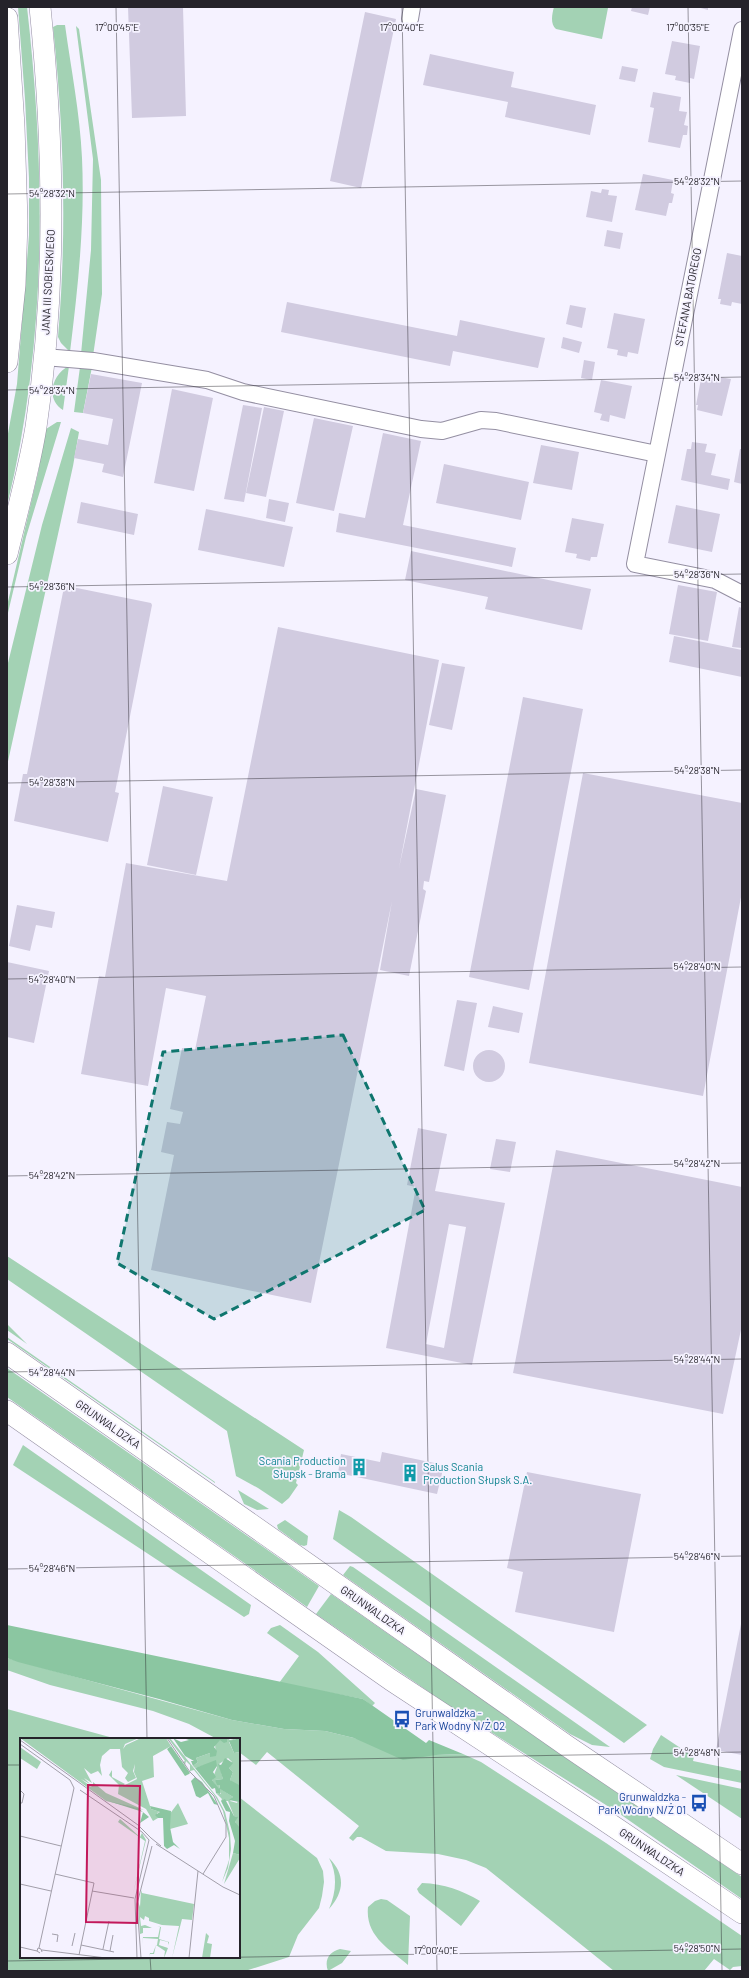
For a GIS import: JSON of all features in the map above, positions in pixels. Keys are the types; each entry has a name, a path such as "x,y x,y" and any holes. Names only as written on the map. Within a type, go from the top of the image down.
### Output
{"street":[{"name":"JANA III SOBIESKIEGO","path":"7,554 36,428 44,357 50,271 51,187 48,101 40,7"},
{"path":"7,18 14,126 17,221 15,285 7,362"},
{"name":"STEFANA BATOREGO","path":"742,30 635,564 715,580 742,594"},
{"path":"44,357 93,361 207,380 243,392 421,429 442,431 481,420 496,421 657,454"},
{"name":"GRUNWALDZKA","path":"7,1353 567,1746 742,1864"},
{"name":"GRUNWALDZKA","path":"7,1410 391,1680 598,1816 742,1914"}],"highlighted area":[{"path":"343,1035 425,1210 214,1319 117,1263 163,1052"}],"green space":[{"path":"18,7 27,7 33,70 38,132 40,195 39,258 36,320 30,382 20,444 7,506 7,439 17,384 29,235 29,178"},
{"path":"554,7 608,8 602,39 556,29 552,22"},
{"path":"57,25 65,25 81,141 83,182 82,230 70,352 61,343 58,337 63,260 63,182 60,104 53,27"},
{"path":"76,26 79,29 101,180 102,294 93,356 81,354 91,250 93,159"},
{"path":"69,366 63,410 54,400 53,387 58,375"},
{"path":"80,367 92,367 83,413 74,412"},
{"path":"57,422 61,422 26,537 7,617 7,606 38,473 46,429"},
{"path":"71,428 79,432 73,466 7,766 7,667 42,525"},
{"path":"7,1256 304,1450 296,1483 298,1485 289,1498 282,1504 236,1476 227,1431 7,1279"},
{"path":"7,1324 27,1344 7,1330"},
{"path":"7,1337 215,1482 215,1483 7,1339"},
{"path":"7,1368 319,1586 307,1607 7,1397"},
{"path":"23,1445 251,1605 249,1614 244,1617 13,1465"},
{"path":"238,1490 269,1509 257,1510 244,1504"},
{"path":"339,1510 647,1725 624,1743 333,1539"},
{"path":"285,1520 308,1536 307,1545 300,1545 278,1529 277,1525"},
{"path":"350,1566 610,1747 592,1745 570,1734 343,1575"},
{"path":"331,1594 563,1756 742,1877 742,1899 617,1812 445,1703 316,1614"},
{"path":"7,1625 363,1699 426,1743 429,1740 463,1754 436,1755 403,1760 354,1738 325,1731 284,1729 232,1720 18,1662 7,1658"},
{"path":"280,1625 318,1652 375,1703 372,1706 363,1699 279,1683 299,1656 267,1633 271,1628"},
{"path":"7,1658 232,1720 284,1729 325,1731 436,1755 463,1754 481,1762 606,1843 742,1936 742,1966 733,1967 730,1970 714,1959 704,1971 614,1971 486,1868 466,1860 438,1854 386,1851 361,1837 357,1837 353,1841 349,1838 359,1826 267,1752 256,1765 240,1753 240,1738 215,1738 189,1724 153,1711 50,1685 7,1670"},
{"path":"7,1709 113,1738 20,1738 20,1958 240,1958 240,1798 317,1858 323,1871 324,1882 319,1908 298,1935 289,1957 245,1971 7,1971"},
{"path":"661,1735 694,1757 693,1761 742,1771 742,1783 664,1767 650,1759 653,1749"},
{"path":"676,1775 742,1789 742,1819"},
{"path":"329,1858 338,1871 341,1884 338,1896 329,1909 333,1897 335,1877"},
{"path":"422,1883 452,1888 480,1901 461,1926 419,1893 417,1889"},
{"path":"381,1899 387,1900 410,1916 408,1965 380,1941 370,1926 368,1907 375,1901"},
{"path":"340,1949 351,1951 342,1963 328,1971 328,1957 336,1950"}],"building":[{"path":"128,7 183,7 186,116 132,118"},
{"path":"632,7 650,7 648,15 631,11"},
{"path":"697,7 708,7 708,10"},
{"path":"365,12 396,19 361,188 330,181"},
{"path":"672,41 700,46 694,79 690,78 690,83 675,80 676,76 665,74"},
{"path":"430,54 514,72 511,87 596,105 590,135 505,117 508,102 423,85"},
{"path":"622,66 638,69 635,82 619,79"},
{"path":"653,92 681,97 679,111 687,112 684,125 688,126 687,135 683,135 680,148 648,142 654,108 650,107"},
{"path":"643,174 673,180 671,193 674,194 672,203 669,203 666,216 635,210"},
{"path":"602,189 609,190 608,195 617,196 612,222 586,217 591,191 601,193"},
{"path":"607,230 623,233 620,249 604,246"},
{"path":"727,253 742,256 742,304 732,302 731,306 720,304 721,299 718,299"},
{"path":"287,302 457,336 460,320 545,338 538,368 453,351 450,366 281,332"},
{"path":"570,305 586,308 582,328 566,324"},
{"path":"614,313 645,319 638,354 628,352 627,357 617,355 618,350 607,348"},
{"path":"563,337 582,342 579,353 561,348"},
{"path":"584,360 595,362 592,380 581,378"},
{"path":"91,374 142,383 123,477 102,472 104,464 74,458 78,439 108,445 113,419 83,413"},
{"path":"702,374 731,379 722,416 697,410 698,405 696,405"},
{"path":"601,380 632,386 625,419 610,415 609,422 600,420 602,414 594,412"},
{"path":"172,389 213,398 194,491 154,483"},
{"path":"243,405 262,408 244,502 224,499"},
{"path":"264,407 284,411 266,497 246,493"},
{"path":"314,418 353,426 334,511 296,503"},
{"path":"383,433 421,441 403,525 516,548 512,567 336,532 339,513 365,518"},
{"path":"692,442 707,444 705,452 716,454 711,475 730,479 728,490 681,480 687,449 691,449"},
{"path":"541,445 579,452 572,490 533,483"},
{"path":"740,449 742,449 742,484 734,482"},
{"path":"444,464 529,482 521,520 436,503"},
{"path":"269,499 289,503 285,522 266,518"},
{"path":"81,502 138,514 134,535 77,523"},
{"path":"676,505 720,514 712,552 668,543"},
{"path":"206,509 293,527 284,567 198,550"},
{"path":"572,518 604,524 597,557 591,557 590,561 576,558 577,554 565,552"},
{"path":"411,551 591,589 582,630 485,609 488,597 405,580"},
{"path":"678,585 717,592 708,641 669,634"},
{"path":"67,586 151,603 152,605 115,792 119,793 108,842 14,821 23,774 27,774 64,587"},
{"path":"739,607 742,608 742,648 732,647"},
{"path":"278,627 439,660 399,868 416,789 446,795 429,882 424,881 423,889 426,891 409,976 380,970 392,901 311,1303 151,1270 174,1155 161,1152 167,1122 180,1124 183,1112 170,1109 182,1048 195,1050 206,996 166,988 148,1086 81,1074 99,976 105,977 126,863 227,881"},
{"path":"674,636 742,650 742,677 669,662"},
{"path":"442,663 465,667 452,730 429,725"},
{"path":"523,697 583,709 529,990 469,977"},
{"path":"583,773 742,803 742,892 703,1096 529,1063"},
{"path":"163,786 213,797 196,875 147,865"},
{"path":"17,905 55,912 52,928 36,925 30,951 9,946"},
{"path":"7,962 49,971 34,1043 7,1037"},
{"path":"457,1000 477,1003 464,1071 444,1066"},
{"path":"493,1006 523,1013 519,1033 488,1027"},
{"path":"486,1050 492,1050 501,1054 505,1066 501,1078 492,1082 486,1082 477,1078 473,1069 473,1063 477,1054"},
{"path":"418,1128 447,1134 435,1191 505,1203 472,1365 386,1348 416,1187 407,1185","holes":["449,1224 466,1227 444,1348 426,1344"]},
{"path":"496,1139 516,1142 510,1172 490,1169"},
{"path":"556,1150 742,1187 742,1325 723,1414 513,1373"},
{"name":"Salus Scania Production Słupsk S.A.","path":"382,1452 444,1465 437,1494 338,1473 341,1454 380,1462"},
{"path":"527,1472 641,1494 614,1632 515,1612 523,1572 507,1568"},
{"path":"742,1624 742,1755 716,1750"}],"place":[{"name":"Scania Production Słupsk - Brama","path":"359,1467"},
{"name":"Salus Scania Production Słupsk S.A.","path":"410,1473"},
{"name":"Grunwaldzka - Park Wodny N/Ż 02","path":"402,1719"},
{"name":"Grunwaldzka - Park Wodny N/Ż 01","path":"699,1803"}]}
